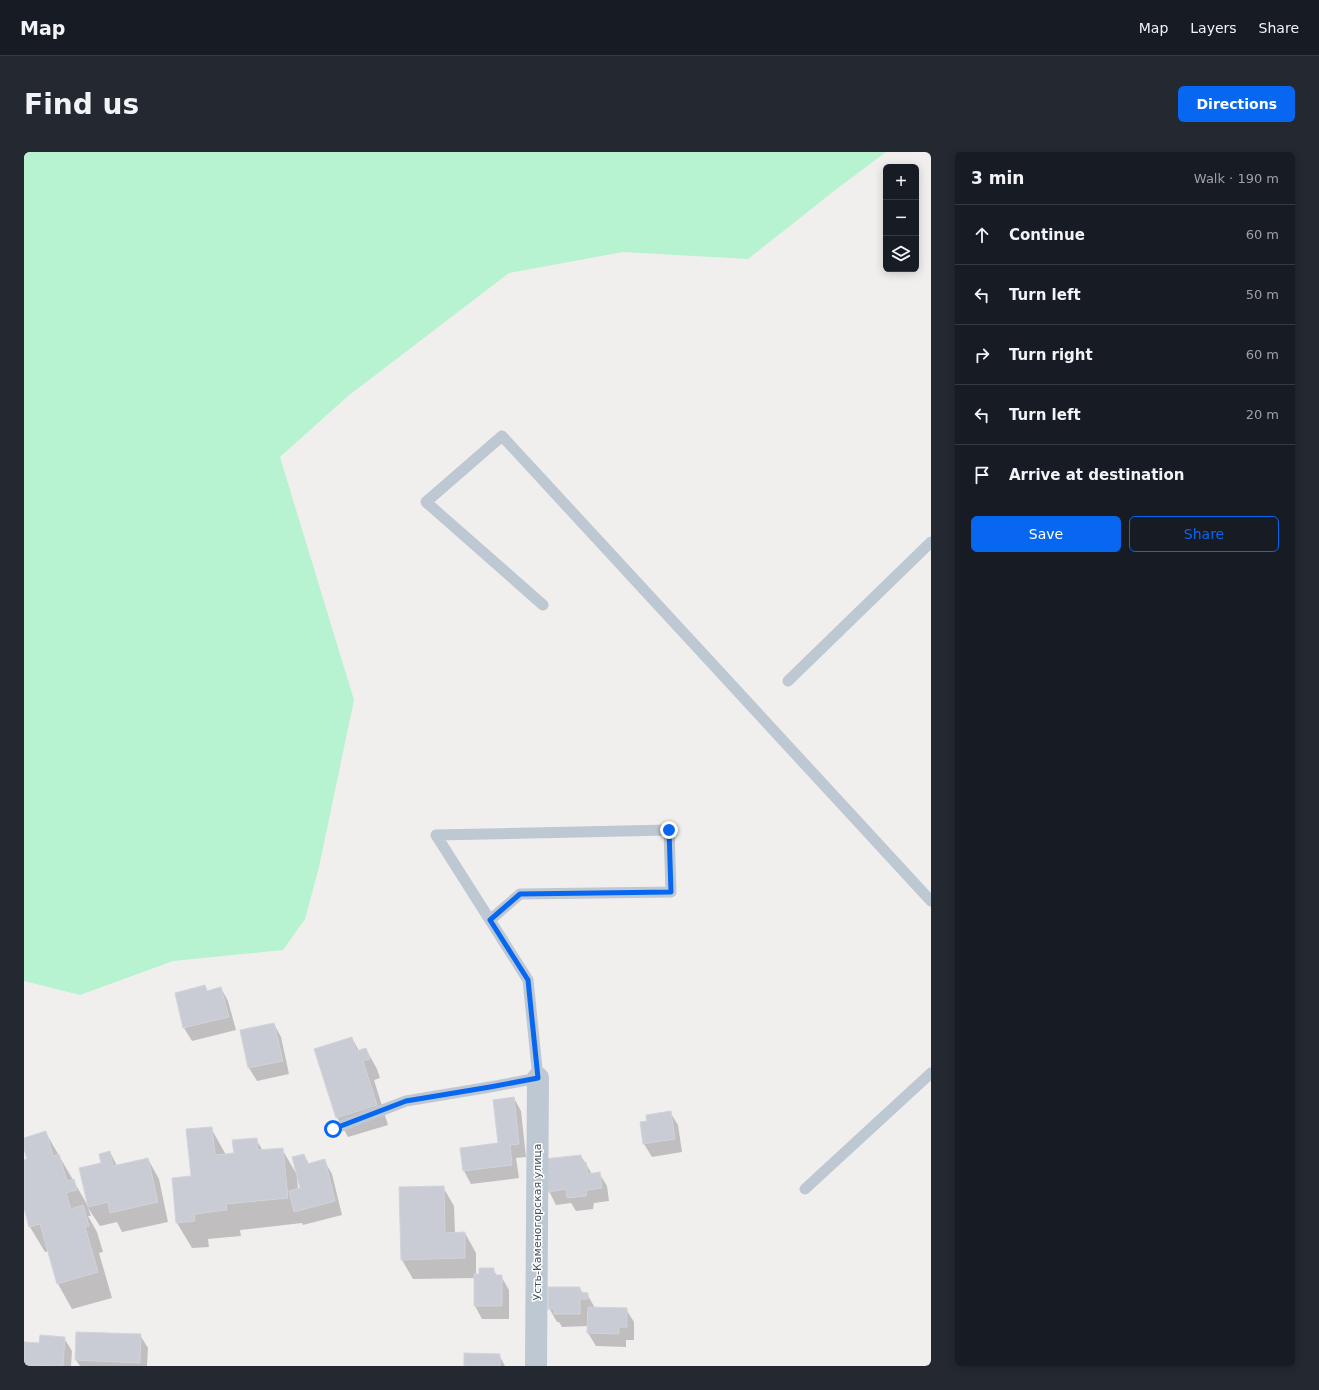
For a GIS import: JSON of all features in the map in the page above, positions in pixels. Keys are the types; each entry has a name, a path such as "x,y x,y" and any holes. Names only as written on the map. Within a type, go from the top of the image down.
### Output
{"street":[{"name":"Усть-Каменогорская улица","path":"536,1366 538,1078"}],"lane":[{"path":"543,605 426,502 502,436 931,901"},
{"path":"788,681 931,542"},
{"path":"333,1129 406,1101 538,1078 528,980 436,835 669,830 671,892 520,894 490,920"},
{"path":"805,1189 931,1073"}],"green space":[{"path":"24,152 886,152 748,259 623,252 509,273 348,396 280,457 354,700 319,867 305,919 283,950 173,961 80,995 24,981"}],"building":[{"path":"205,985 207,991 221,987 229,1017 183,1028 175,993"},
{"path":"274,1023 283,1061 248,1068 240,1030"},
{"path":"352,1037 356,1051 366,1048 370,1059 363,1061 377,1105 336,1118 314,1049"},
{"path":"514,1097 519,1144 510,1145 512,1165 463,1171 460,1148 498,1143 493,1100"},
{"path":"671,1111 675,1139 643,1144 640,1122 647,1121 646,1115"},
{"path":"212,1127 215,1155 234,1153 232,1140 257,1138 258,1150 283,1148 288,1198 226,1204 227,1210 194,1214 195,1221 176,1223 172,1178 191,1176 186,1129"},
{"path":"46,1131 53,1156 59,1154 67,1181 74,1179 77,1190 66,1193 71,1209 83,1205 89,1226 85,1227 98,1272 57,1284 40,1224 29,1227 24,1208 24,1160 27,1159 24,1149 24,1138"},
{"path":"110,1151 113,1166 148,1158 158,1202 110,1213 108,1202 88,1207 79,1168 101,1163 99,1154"},
{"path":"304,1154 307,1164 325,1159 335,1201 294,1212 289,1191 300,1188 292,1157"},
{"path":"581,1155 582,1162 586,1162 588,1174 600,1172 602,1188 587,1190 586,1196 567,1198 566,1189 548,1192 544,1159"},
{"path":"444,1186 445,1233 465,1232 465,1258 401,1260 399,1187"},
{"path":"479,1268 494,1268 494,1275 502,1275 502,1306 474,1306 474,1274 479,1274"},
{"path":"548,1287 580,1287 580,1292 588,1293 588,1299 580,1299 580,1314 554,1314 554,1309 548,1309"},
{"path":"588,1307 627,1308 627,1327 619,1327 619,1334 587,1333"},
{"path":"76,1332 141,1334 140,1363 75,1360"},
{"path":"40,1335 65,1337 63,1366 24,1365 24,1342 39,1343"},
{"path":"464,1353 500,1354 500,1366 464,1366"}],"route":[{"path":"333,1129 406,1101 538,1078 528,980 490,920 520,894 671,892 669,830"}]}
